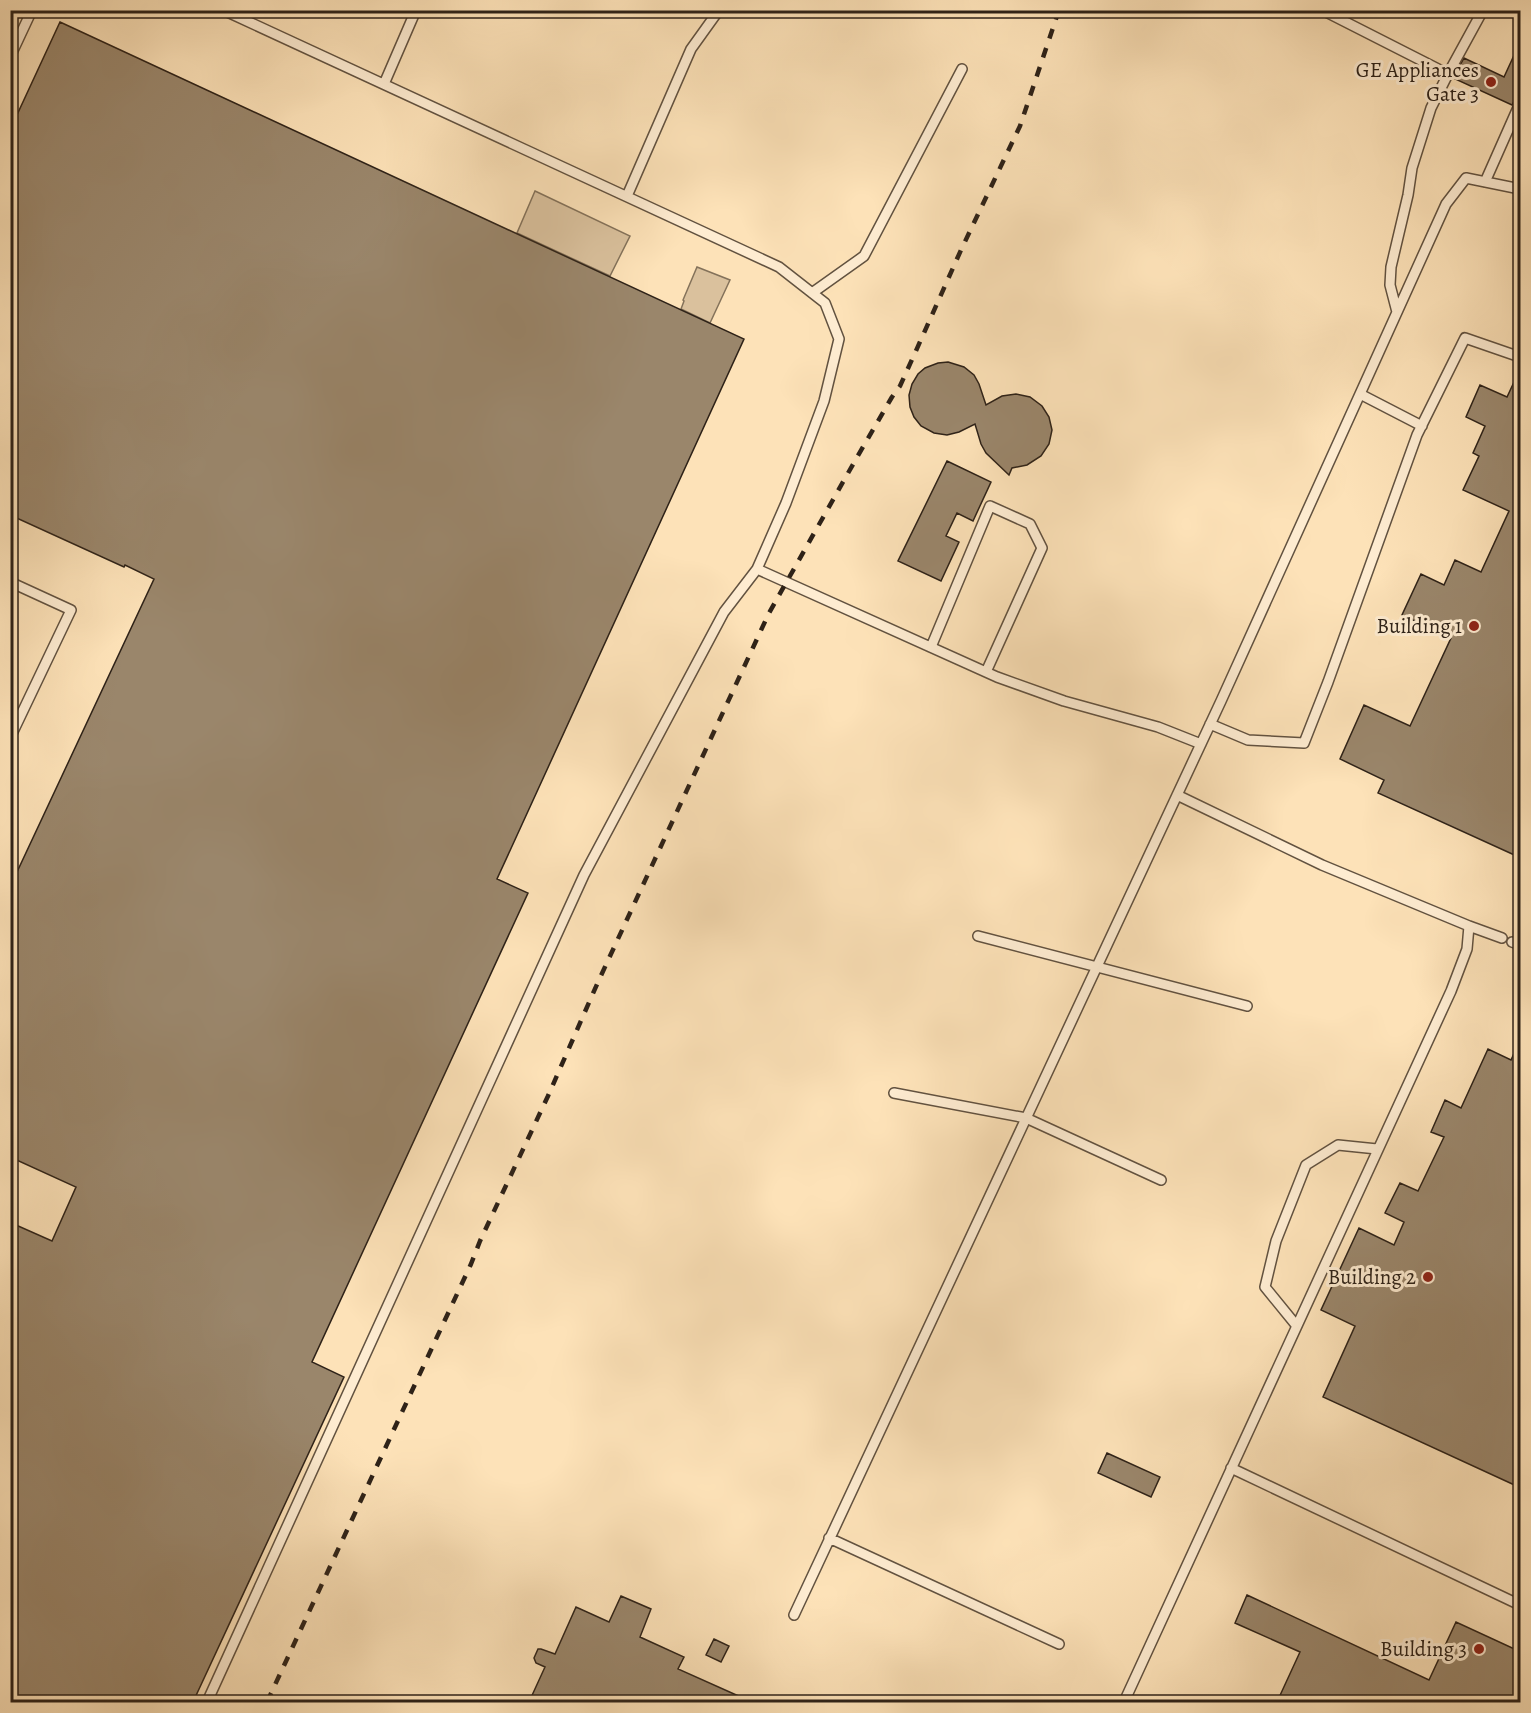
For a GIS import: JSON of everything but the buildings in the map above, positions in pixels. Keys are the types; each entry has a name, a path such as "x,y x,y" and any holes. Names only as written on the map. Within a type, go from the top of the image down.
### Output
{"lane":[{"path":"10,57 32,10"},
{"path":"207,1702 585,875 724,612 757,569 786,502 824,401 839,339 825,303 779,267 237,14 223,10"},
{"path":"384,84 416,10"},
{"path":"627,196 691,49 719,10"},
{"path":"1322,10 1448,74"},
{"path":"1397,312 1390,285 1391,267 1408,195 1409,180 1431,108 1483,10"},
{"path":"812,293 864,256 962,69"},
{"path":"1485,182 1521,103"},
{"path":"795,1615 1201,744 1446,204 1466,178 1521,189"},
{"path":"1210,724 1248,740 1304,743 1422,426 1465,338 1521,357"},
{"path":"1360,394 1422,426"},
{"path":"931,647 990,506 1030,524 1042,548 986,672"},
{"path":"757,569 986,672 1064,701 1158,727 1201,744"},
{"path":"10,582 71,610 10,738"},
{"path":"1177,795 1322,866 1502,938"},
{"path":"1124,1702 1451,991 1467,949 1469,926"},
{"path":"978,936 1247,1006"},
{"path":"894,1093 1026,1118 1161,1180"},
{"path":"1296,1325 1265,1287 1276,1241 1306,1165 1338,1145 1377,1149"},
{"path":"1231,1468 1521,1605"},
{"path":"829,1538 1059,1644"}],"shaded area":[{"path":"535,191 630,236 610,276 517,233"},
{"path":"697,267 730,280 710,323 681,309"}],"railway":[{"path":"267,1702 471,1264 598,982 769,613 900,386 1020,126 1059,10"}],"place":[{"name":"GE Appliances Gate 3","path":"1491,82"},
{"name":"Building 1","path":"1474,626"},
{"name":"Building 2","path":"1428,1277"},
{"name":"Building 3","path":"1479,1649"}]}
